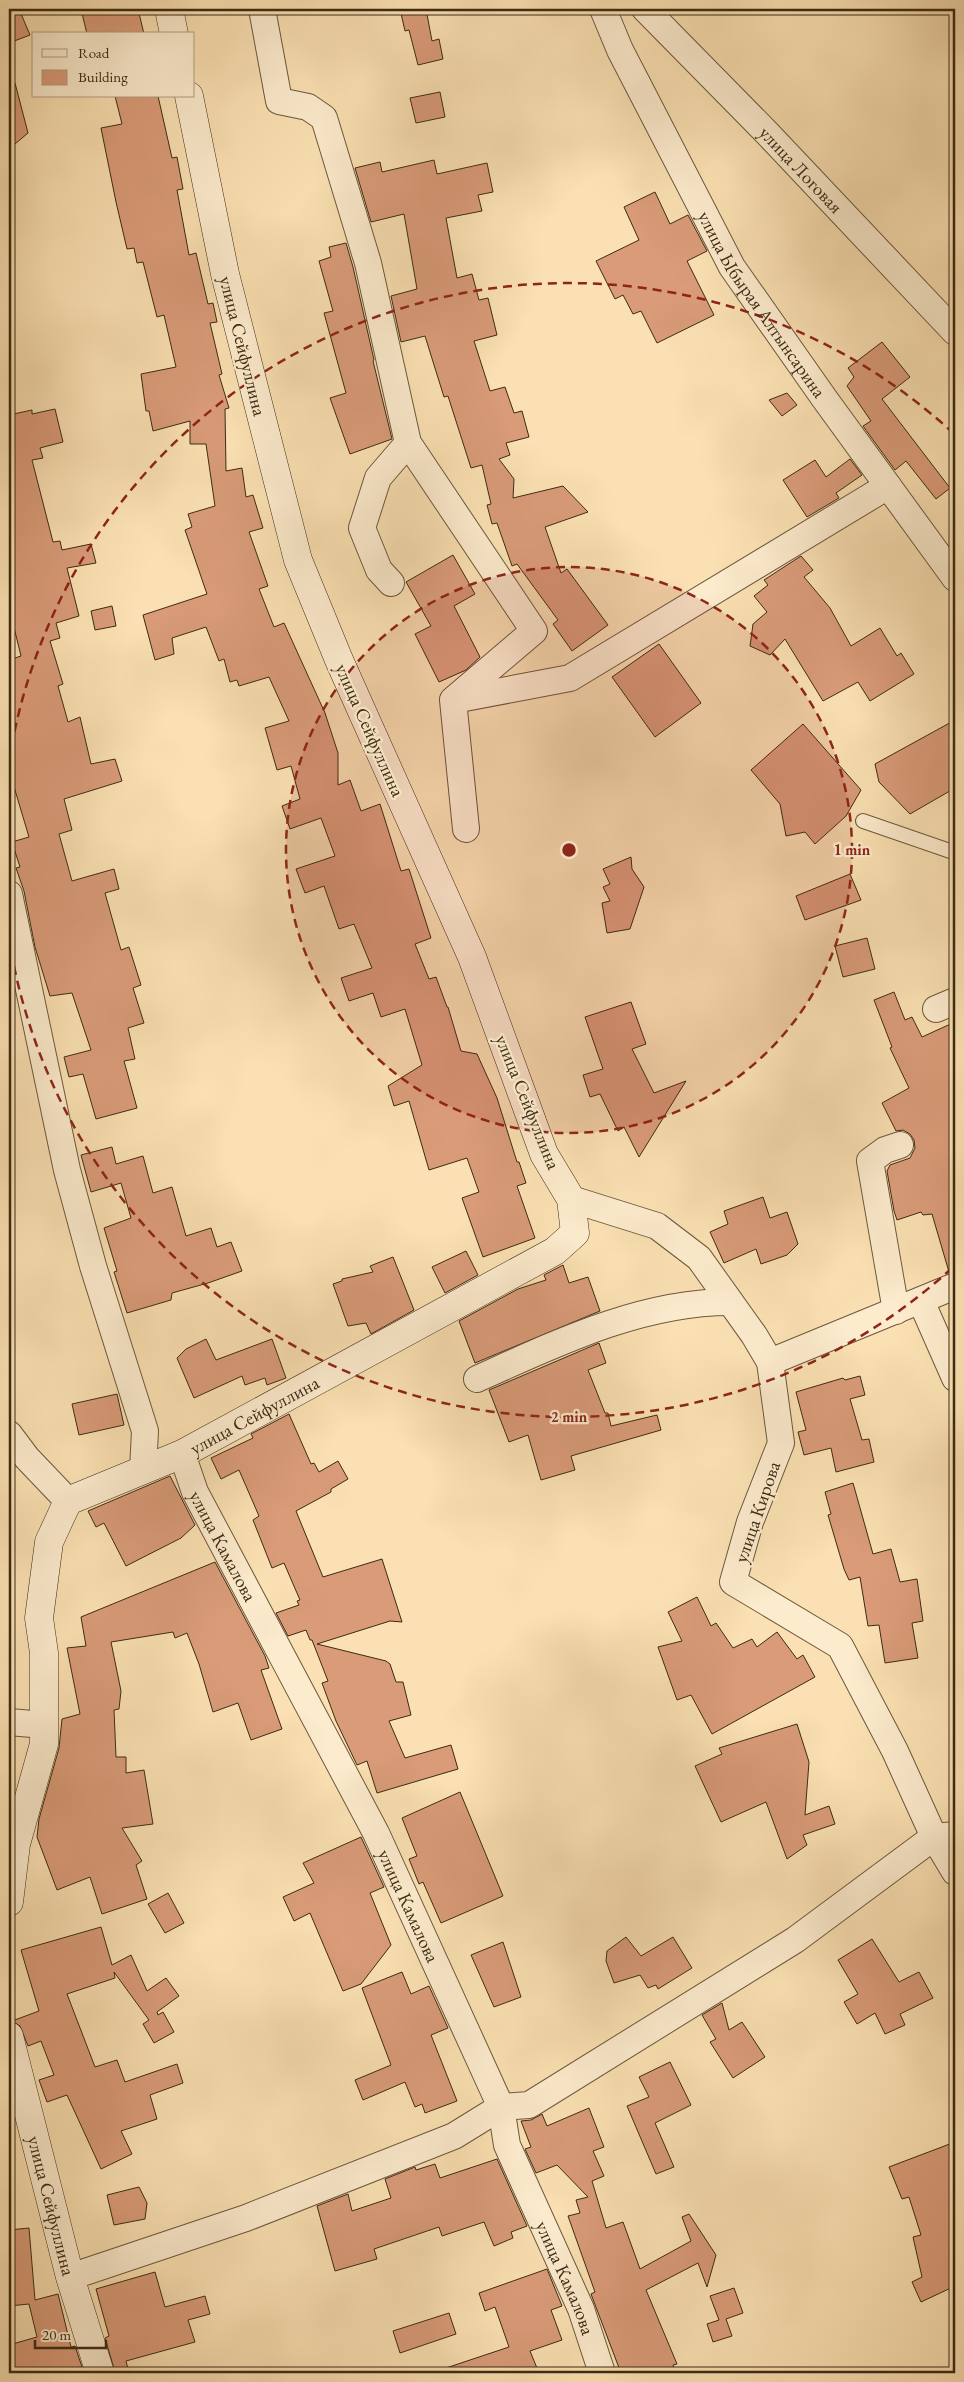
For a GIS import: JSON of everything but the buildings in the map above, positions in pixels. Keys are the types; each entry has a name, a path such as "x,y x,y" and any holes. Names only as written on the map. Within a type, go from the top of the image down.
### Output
{"street":[{"path":"168,9 174,32"},
{"path":"262,9 279,101 308,107 324,118 368,263 408,443 534,631 453,700"},
{"name":"улица Ыбырая Алтынсарина","path":"604,9 620,50 732,267 955,578"},
{"name":"улица Логовая","path":"644,9 768,134 955,332"},
{"name":"улица Сейфуллина","path":"68,1501 182,1454 555,1251 575,1234 571,1199 544,1154 472,957 339,660 298,560 225,274 189,98"},
{"path":"391,583 379,570 362,528 378,478 408,443"},
{"path":"453,700 570,678 888,486"},
{"path":"453,700 466,829"},
{"path":"9,894 67,1170 93,1266 145,1431 143,1470"},
{"path":"896,1311 870,1161 885,1150 900,1145"},
{"name":"улица Кирова","path":"571,1199 658,1226 699,1258 754,1335 770,1362 781,1443 750,1522 733,1582 840,1646 895,1751 945,1836 955,1872"},
{"path":"770,1362 955,1286"},
{"path":"921,1301 955,1378"},
{"path":"477,1379 574,1336 611,1324 701,1302 730,1302"},
{"path":"9,1434 27,1458 68,1501 49,1542 39,1618 44,1653 44,1744 16,1844 9,1902"},
{"name":"улица Камалова","path":"182,1454 196,1492 376,1833 501,2107 507,2145 580,2309 602,2373"},
{"path":"9,1722 44,1725"},
{"path":"70,2277 246,2218 454,2136 501,2107 529,2105 795,1940 945,1836"},
{"name":"улица Сейфуллина","path":"9,2036 70,2277 100,2373"}],"lane":[{"path":"863,820 950,851 955,850"}]}
